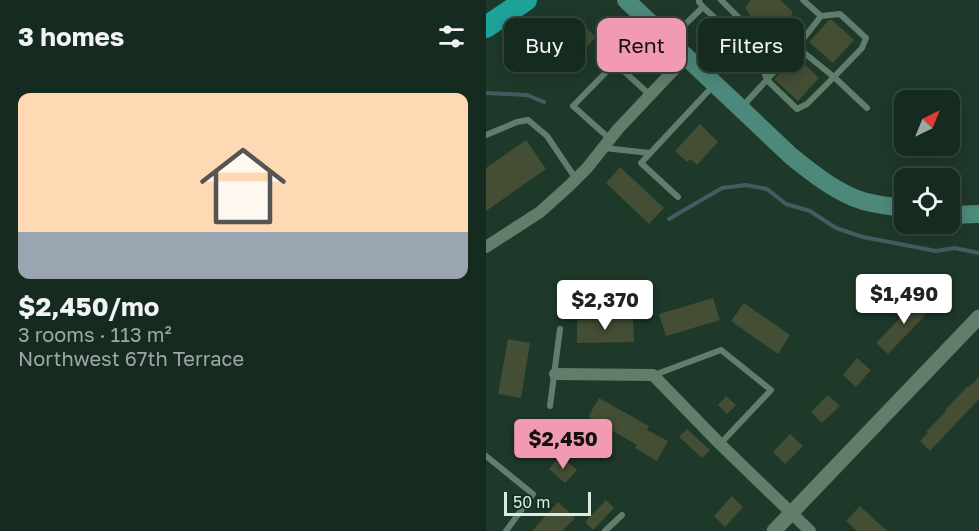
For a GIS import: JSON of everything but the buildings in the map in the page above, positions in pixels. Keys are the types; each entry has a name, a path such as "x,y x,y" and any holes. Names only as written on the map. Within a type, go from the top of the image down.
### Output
{"highway":[{"path":"486,27 526,0"}],"main road":[{"path":"627,0 646,18"},
{"path":"686,57 791,156 815,175 863,201 894,206"},
{"path":"960,215 979,214"}],"street":[{"path":"486,247 540,212 576,179 672,72"},
{"path":"774,531 979,317"},
{"path":"555,374 653,375 810,531"}],"lane":[{"path":"699,0 703,7 759,59 767,80 797,109 807,104 834,77 862,48 866,38 840,14 821,16 804,38"},
{"path":"721,0 739,18"},
{"path":"803,0 821,16"},
{"path":"686,24 703,7"},
{"path":"804,53 867,108"},
{"path":"650,95 615,63 573,106 607,143 651,153"},
{"path":"740,108 774,72"},
{"path":"678,197 641,163 714,84"},
{"path":"486,135 517,122 528,120 547,136 576,179"},
{"path":"550,406 560,329"},
{"path":"653,375 721,350 771,390 720,444"},
{"path":"486,456 533,494 506,531"},
{"path":"605,531 622,515"}],"waterway":[{"path":"486,93 527,95 544,102"},
{"path":"669,219 722,188 746,185 767,189 786,204 810,211 836,228 863,237 936,251 955,248 979,253"}]}
